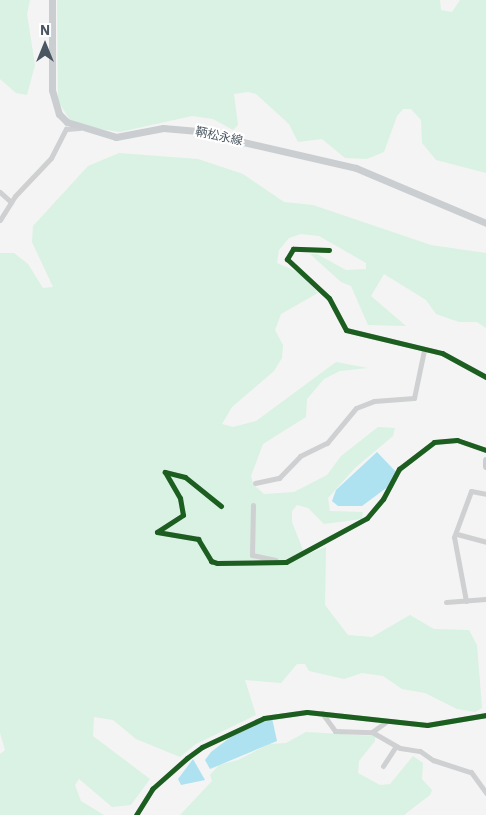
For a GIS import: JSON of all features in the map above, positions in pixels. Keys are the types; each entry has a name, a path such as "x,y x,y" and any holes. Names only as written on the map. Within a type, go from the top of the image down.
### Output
{"main road":[{"name":"鞆松永線","path":"52,0 54,103 67,122 79,128 116,136 176,128 278,149 379,175 486,223"},
{"path":"486,460 486,466"}],"street":[{"path":"0,220 11,202 51,158 66,129 79,128"},
{"path":"0,192 11,202"},
{"path":"329,250 293,249 287,259 329,298 346,330 424,350 442,352 486,377"},
{"path":"256,482 279,478 300,456 327,443 356,408 374,401 414,398 424,350"},
{"path":"221,506 185,476 165,472 180,498 183,515 157,532 198,539 211,560 217,563 290,561 367,518 383,499 398,468 434,442 457,440 486,450"},
{"path":"466,601 462,570 453,545 471,491 486,494"},
{"path":"253,505 252,555 280,562"},
{"path":"457,534 486,542"},
{"path":"446,602 486,599"},
{"path":"322,713 336,731 372,732 396,746 420,751 433,760 471,772 486,793"},
{"path":"136,815 152,789 202,747 278,714 322,713 387,722 427,725 486,715"},
{"path":"372,732 387,722"},
{"path":"383,766 396,746"}],"green space":[{"path":"0,0 30,0 27,14 35,65 27,95 16,93 0,79"},
{"path":"57,0 440,0 441,10 452,12 460,0 486,0 486,173 436,160 422,143 421,120 411,109 403,109 397,116 384,152 367,159 345,158 322,139 298,142 289,124 256,94 248,92 234,94 238,125 233,130 213,119 192,116 120,132 88,127 70,120 58,101"},
{"path":"119,153 198,159 243,174 284,202 313,205 431,245 486,253 486,328 477,322 459,322 436,314 426,300 384,274 371,296 406,326 368,325 351,286 341,282 310,254 317,254 346,270 366,269 366,263 319,236 301,234 289,238 279,250 277,263 300,273 318,293 281,314 275,330 283,345 282,358 274,371 232,407 222,424 233,427 256,421 336,362 368,368 340,371 324,379 307,399 306,417 263,444 251,476 253,484 264,494 294,492 327,475 341,456 378,427 395,428 393,436 355,468 328,498 330,511 363,512 362,519 324,524 308,508 297,505 292,511 292,522 305,555 326,547 325,605 348,635 372,637 410,615 434,629 469,630 477,645 482,708 475,712 457,709 425,693 402,689 383,676 362,673 344,679 309,671 305,664 297,664 281,683 245,680 256,715 196,744 180,757 136,739 113,720 94,717 93,736 150,779 131,805 112,807 79,779 75,785 81,801 104,815 0,815 0,754 5,750 0,733 0,253 14,253 28,264 43,288 53,287 32,242 33,226 88,166"},
{"path":"306,732 375,736 375,741 359,761 358,773 380,785 390,784 413,756 423,763 422,779 432,790 430,795 404,815 180,815 212,781 210,775 219,765 238,760 269,744 286,743"}],"water":[{"path":"377,452 398,474 397,480 362,506 338,506 332,501 336,490"},
{"path":"272,718 277,741 210,769 205,760 211,752 232,736"},
{"path":"193,759 205,780 181,785 178,779"}],"cycle path":[{"path":"329,250 293,249 287,259 329,298 346,330 442,353 486,377"},
{"path":"221,506 185,477 165,472 180,498 183,515 157,532 198,539 211,561 217,563 286,562 367,518 383,499 399,469 434,442 457,440 486,450"},
{"path":"136,815 152,789 187,758 202,747 264,718 307,712 427,725 486,715"}]}
